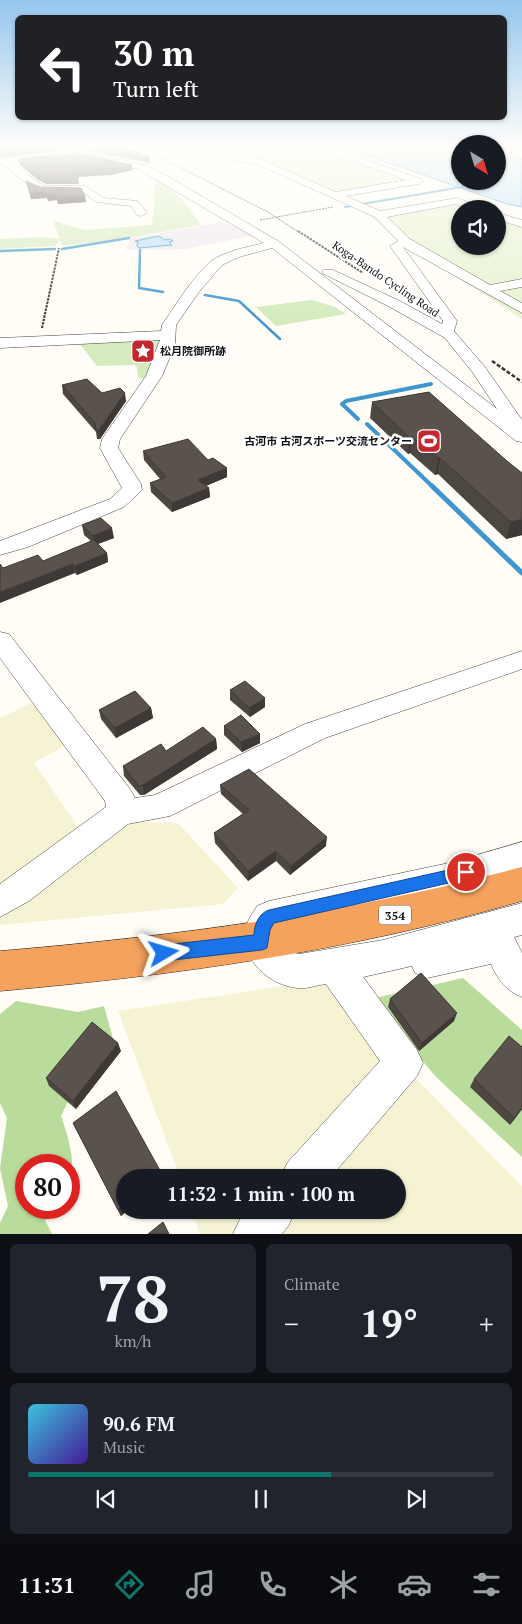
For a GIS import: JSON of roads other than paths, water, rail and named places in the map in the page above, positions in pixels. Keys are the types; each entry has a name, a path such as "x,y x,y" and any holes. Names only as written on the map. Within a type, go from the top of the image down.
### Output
{"highway":[{"name":"354","path":"0,971 262,942 370,921 515,898"}],"street":[{"path":"135,205 141,214"},
{"path":"211,205 280,249 522,437"},
{"path":"355,205 379,215 406,242 522,309"},
{"path":"379,215 438,205"},
{"path":"506,219 522,224"},
{"path":"406,242 396,246 450,321 448,330 443,330"},
{"path":"0,548 29,539 117,503 127,497 132,490 131,484 110,448 111,439 154,376 167,346 166,335 168,325 212,268 226,258 280,249 395,304 443,330 479,370 522,437"},
{"path":"489,289 522,283"},
{"path":"0,344 166,335"},
{"path":"0,640 120,798 121,812"},
{"path":"0,902 18,891 121,812 160,807 315,731 522,660"},
{"path":"522,856 449,877 269,917 262,929 262,942 268,956 282,967 299,971 339,971 501,946 508,963 522,980"},
{"path":"339,971 383,957 515,898"},
{"path":"310,1169 404,1063 339,971"},
{"path":"255,1234 267,1219"}],"water":[{"path":"159,236 165,240 170,239 173,241 169,242 172,245 139,248 137,246 138,242 135,241"}],"waterway":[{"path":"345,207 359,205"},
{"path":"62,249 129,238"},
{"path":"0,251 55,249"},
{"path":"140,250 139,288 163,292"},
{"path":"205,295 239,301 280,339"},
{"path":"358,419 342,404 346,401 431,384"},
{"path":"367,424 433,487"},
{"path":"432,486 522,573"}],"place":[{"name":"松月院御所跡","path":"143,351"},
{"name":"古河市 古河スポーツ交流センター","path":"429,441"}]}
